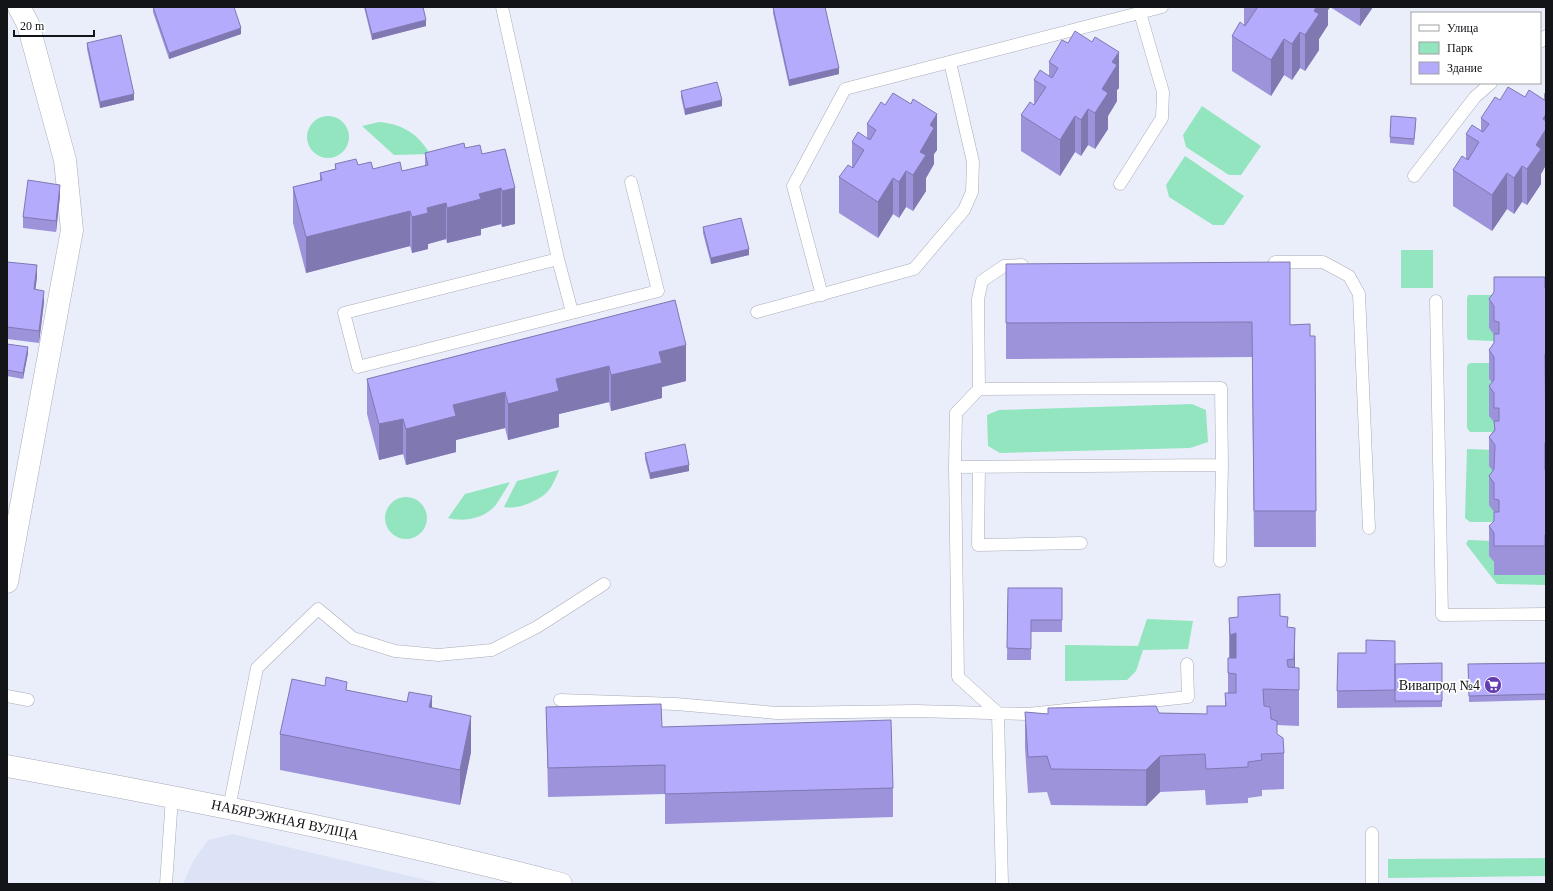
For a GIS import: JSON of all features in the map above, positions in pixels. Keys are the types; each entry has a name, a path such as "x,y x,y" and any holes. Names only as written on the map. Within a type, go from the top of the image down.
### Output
{"street":[{"path":"7,582 72,230 65,160 28,24 19,7"},
{"name":"НАБЯРЭЖНАЯ ВУЛІЦА","path":"7,766 269,816 484,864 560,884"}],"lane":[{"path":"502,7 558,259 572,312"},
{"path":"822,294 793,186 845,89 1162,7"},
{"path":"1120,184 1162,118 1162,92 1149,39 1140,12"},
{"path":"757,312 914,269 964,210 972,192 973,162 950,62"},
{"path":"1414,176 1475,97 1490,84"},
{"path":"558,259 344,313 358,367 658,291 631,182"},
{"path":"1261,262 1324,262 1349,276 1359,294 1369,528"},
{"path":"1002,884 998,713 958,677 955,467 956,413 979,389 978,299 982,281 1004,266 1035,265"},
{"path":"1436,301 1442,615 1546,614"},
{"path":"979,389 1221,388 1222,465 1220,561"},
{"path":"955,467 1222,465"},
{"path":"979,467 978,545 1081,543"},
{"path":"229,808 257,668 318,609 353,638 395,651 438,655 492,650 537,627 604,584"},
{"path":"560,700 676,704 777,713 915,711 1028,714 1188,697 1187,664"},
{"path":"7,696 28,700"},
{"path":"166,884 172,797"},
{"path":"1372,833 1372,884"}],"shaded area":[{"path":"233,834 443,884 183,884 193,861 208,840"}],"green space":[{"path":"1202,106 1261,146 1241,175 1229,175 1186,147 1183,135"},
{"path":"328,116 343,122 349,137 343,152 328,158 313,152 307,137 313,122"},
{"path":"379,122 395,125 409,131 420,141 430,154 394,155 362,126"},
{"path":"1185,156 1244,196 1224,225 1213,225 1169,197 1166,185"},
{"path":"1401,250 1433,250 1433,288 1401,288"},
{"path":"1468,295 1546,295 1489,328 1494,335 1494,341 1468,340"},
{"path":"1494,363 1489,379 1494,387 1494,432 1470,432 1467,428 1467,367 1468,364"},
{"path":"1192,404 1206,410 1208,442 1190,448 1000,453 988,446 987,415 999,410"},
{"path":"1467,449 1495,450 1495,522 1470,522 1465,518"},
{"path":"559,470 550,488 540,498 522,506 509,508 504,507 517,481"},
{"path":"510,482 495,506 485,514 479,517 460,520 448,518 465,494"},
{"path":"406,497 421,503 427,518 421,533 406,539 391,533 385,518 391,503"},
{"path":"1468,540 1494,541 1489,556 1494,562 1495,575 1546,564 1546,585 1497,584 1466,544"},
{"path":"1147,619 1193,621 1188,649 1143,650 1136,671 1127,680 1065,681 1065,645 1138,646"},
{"path":"1546,858 1546,876 1388,878 1388,859"}],"building":[{"path":"153,7 234,7 241,28 169,53"},
{"path":"365,7 423,7 426,20 372,34"},
{"path":"773,7 825,7 839,68 789,80"},
{"path":"1255,7 1316,7 1314,11 1319,14 1305,35 1300,32 1292,44 1284,39 1271,60 1232,36 1240,22 1245,26 1257,8"},
{"path":"1075,31 1092,42 1095,37 1119,52 1112,62 1117,65 1102,89 1108,93 1095,113 1088,109 1081,120 1075,116 1060,140 1021,115 1030,102 1034,105 1046,87 1034,80 1040,70 1052,78 1058,68 1049,62 1062,40 1068,43"},
{"path":"121,35 134,94 100,102 87,43"},
{"path":"717,82 722,100 685,109 681,91"},
{"path":"1508,87 1525,97 1529,90 1546,101 1546,114 1543,119 1546,121 1546,129 1536,145 1541,149 1527,169 1522,166 1514,178 1507,173 1492,195 1453,170 1462,156 1468,160 1479,142 1466,134 1472,125 1483,132 1489,124 1481,118 1495,97 1500,100"},
{"path":"893,93 911,104 913,99 937,114 930,125 934,128 920,152 926,155 913,175 906,171 899,182 893,178 878,202 839,177 848,165 853,168 864,150 852,142 858,132 870,140 876,130 867,124 881,102 885,105"},
{"path":"1391,116 1416,118 1414,139 1390,137"},
{"path":"464,143 465,148 480,145 482,154 505,149 515,188 502,191 501,188 479,194 481,199 447,208 446,203 427,208 428,213 412,217 410,211 306,237 293,187 322,180 320,173 336,169 335,164 356,159 358,165 371,162 373,169 400,162 402,171 428,165 425,153"},
{"path":"28,180 60,185 56,221 23,217"},
{"path":"741,218 749,249 711,258 703,227"},
{"path":"7,262 37,265 34,289 44,291 39,331 7,327"},
{"path":"1290,262 1290,325 1310,324 1310,336 1315,336 1316,511 1254,511 1252,322 1006,323 1006,264"},
{"path":"1494,277 1545,277 1545,546 1494,546 1494,533 1489,526 1494,521 1494,512 1499,512 1499,500 1494,499 1494,483 1489,476 1494,469 1495,445 1489,437 1495,430 1494,421 1499,421 1499,408 1494,408 1494,393 1489,386 1494,380 1494,357 1489,350 1494,343 1494,334 1499,334 1499,322 1494,321 1494,306 1489,299 1494,292"},
{"path":"675,300 686,345 659,352 662,363 611,375 609,366 556,379 559,391 508,404 505,392 453,405 456,416 406,429 403,419 379,424 367,379"},
{"path":"7,344 28,347 23,373 7,370"},
{"path":"685,444 689,465 650,473 645,453"},
{"path":"1008,588 1062,588 1062,620 1031,620 1031,649 1007,648"},
{"path":"1280,594 1280,616 1288,617 1287,627 1295,628 1294,659 1287,660 1288,667 1299,668 1299,690 1263,689 1264,706 1270,707 1271,719 1277,721 1277,734 1283,738 1284,753 1261,754 1262,760 1248,762 1248,767 1206,769 1205,754 1160,756 1146,770 1051,769 1047,756 1028,757 1025,712 1048,714 1048,708 1156,706 1159,713 1207,714 1207,706 1226,706 1225,693 1236,693 1236,674 1228,673 1228,658 1236,658 1236,633 1230,635 1229,618 1238,617 1238,597"},
{"path":"1366,640 1395,641 1395,690 1337,691 1338,653 1366,653"},
{"path":"1442,663 1442,701 1395,701 1395,664"},
{"path":"1546,663 1546,694 1469,696 1468,664"},
{"path":"326,677 347,682 346,690 407,702 409,692 432,696 429,707 471,716 460,770 280,734 292,679 325,686"},
{"path":"661,704 662,727 891,720 893,788 665,794 665,765 548,768 546,707"}],"place":[{"name":"Вивапрод №4","path":"1493,685"}]}
